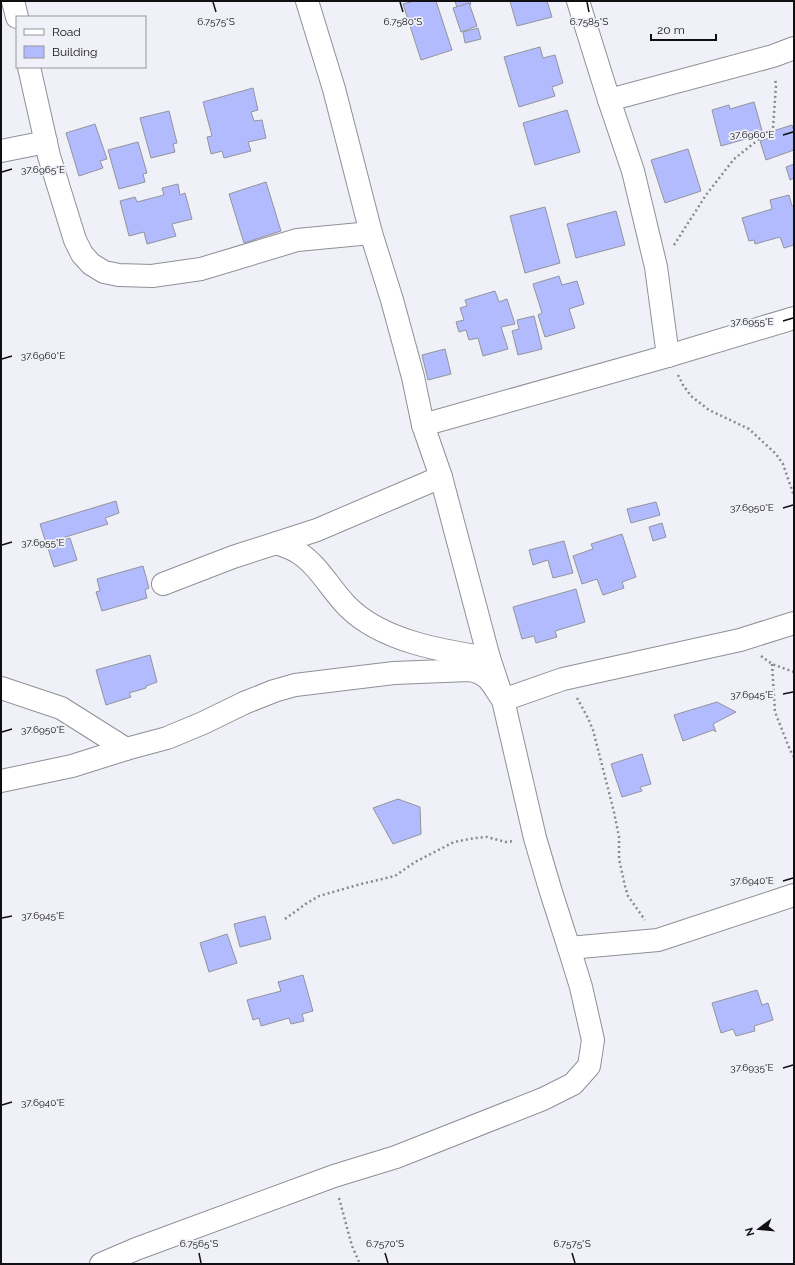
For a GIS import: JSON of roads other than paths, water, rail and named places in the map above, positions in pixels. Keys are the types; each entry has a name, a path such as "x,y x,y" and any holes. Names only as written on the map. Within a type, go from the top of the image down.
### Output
{"street":[{"path":"13,1 17,16"},
{"path":"101,1264 136,1249 334,1176 396,1157 543,1099 573,1084 589,1066 593,1040 581,987 570,948 550,892 535,838 503,700 489,658 441,477 423,425 392,300 371,233 334,89 307,1"},
{"path":"578,1 633,171 656,267 668,356"},
{"path":"609,100 773,56 794,48"},
{"path":"29,68 46,142 75,240 82,254 91,264 104,272 119,275 152,276 200,269 297,240 371,233"},
{"path":"1,151 46,142"},
{"path":"423,425 668,356 794,318"},
{"path":"163,584 233,557 317,530 441,477"},
{"path":"277,542 299,553 310,563 347,607 363,620 381,631 451,653 489,658"},
{"path":"503,700 563,679 740,640 794,623"},
{"path":"1,781 72,766 167,738 274,691 322,681 394,673 470,670 480,672 486,676 503,700"},
{"path":"1,688 62,708 126,749"},
{"path":"570,948 658,940 794,895"}]}
